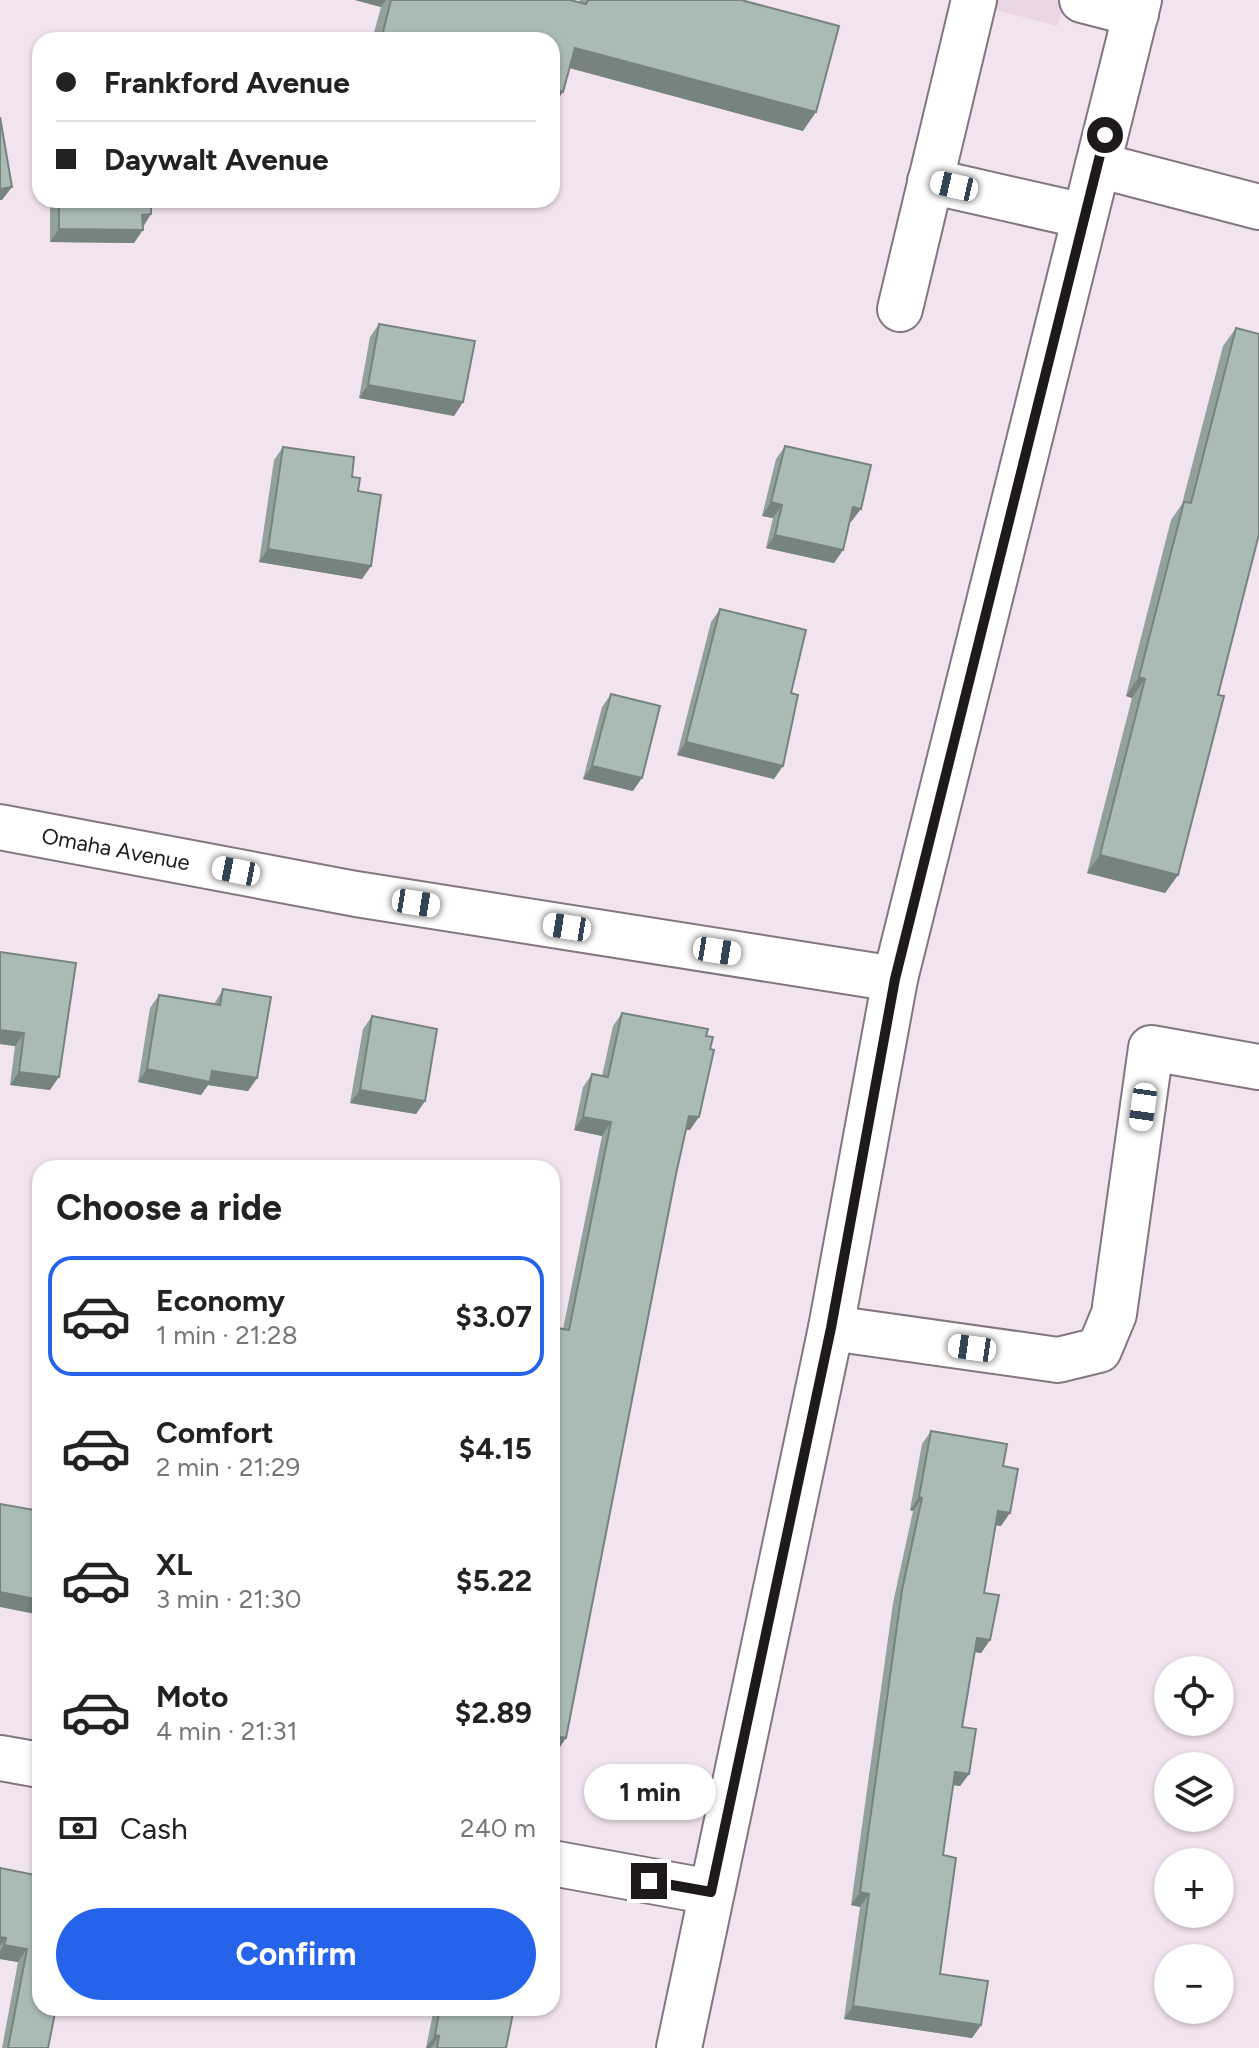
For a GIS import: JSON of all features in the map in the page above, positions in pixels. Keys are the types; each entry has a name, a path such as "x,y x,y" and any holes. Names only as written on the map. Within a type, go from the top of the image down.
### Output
{"street":[{"path":"900,309 974,0"},
{"path":"679,2048 831,1328 895,979 1138,7 1082,0"},
{"path":"1098,165 1259,207"},
{"path":"930,181 1084,216"},
{"name":"Omaha Avenue","path":"0,827 356,894 895,979"},
{"path":"831,1328 1058,1360 1099,1350 1114,1314 1151,1048 1259,1067"},
{"path":"0,1758 32,1764"},
{"path":"560,1864 711,1892"}],"shaded area":[{"path":"958,0 1066,0 1057,26"}],"building":[{"path":"391,0 570,0 586,4 588,0 741,0 839,26 816,112 575,48 563,92 560,91 560,32 383,32"},
{"path":"0,117 12,187 0,189"},
{"path":"59,208 151,208 151,214 142,215 143,230 59,229"},
{"path":"379,324 475,341 463,402 368,385"},
{"path":"1236,328 1259,334 1259,534 1218,695 1224,696 1178,875 1100,855 1145,679 1139,677 1184,502 1191,503"},
{"path":"785,446 871,465 861,509 853,507 843,550 775,535 782,505 771,502"},
{"path":"283,447 354,457 352,477 360,478 358,491 381,495 371,566 268,549"},
{"path":"720,609 806,630 791,693 798,695 783,766 686,742"},
{"path":"611,694 660,706 642,778 592,766"},
{"path":"0,952 76,963 59,1077 19,1072 24,1033 0,1030"},
{"path":"223,989 271,997 257,1078 212,1071 210,1082 147,1069 159,995 220,1005"},
{"path":"622,1013 708,1029 706,1036 713,1037 710,1049 714,1050 699,1117 689,1116 676,1174 566,1738 560,1737 560,1328 569,1330 611,1122 583,1117 592,1074 608,1077"},
{"path":"372,1016 437,1029 425,1101 360,1090"},
{"path":"931,1431 1007,1444 1003,1466 1018,1469 1010,1513 998,1511 984,1593 999,1595 990,1640 977,1638 962,1727 976,1729 969,1774 955,1772 943,1855 956,1858 940,1974 988,1981 981,2025 853,2006 869,1894 860,1892 902,1590 922,1498 919,1497"},
{"path":"0,1504 32,1510 32,1598 0,1592"},
{"path":"0,1868 32,1874 32,2016 54,2016 48,2048 8,2048 27,1949 4,1945 6,1938 0,1937"},
{"path":"439,2016 512,2016 506,2048 437,2048 439,2036 435,2035"}],"route":[{"path":"649,1881 711,1892 831,1328 895,979 1105,135"}]}
